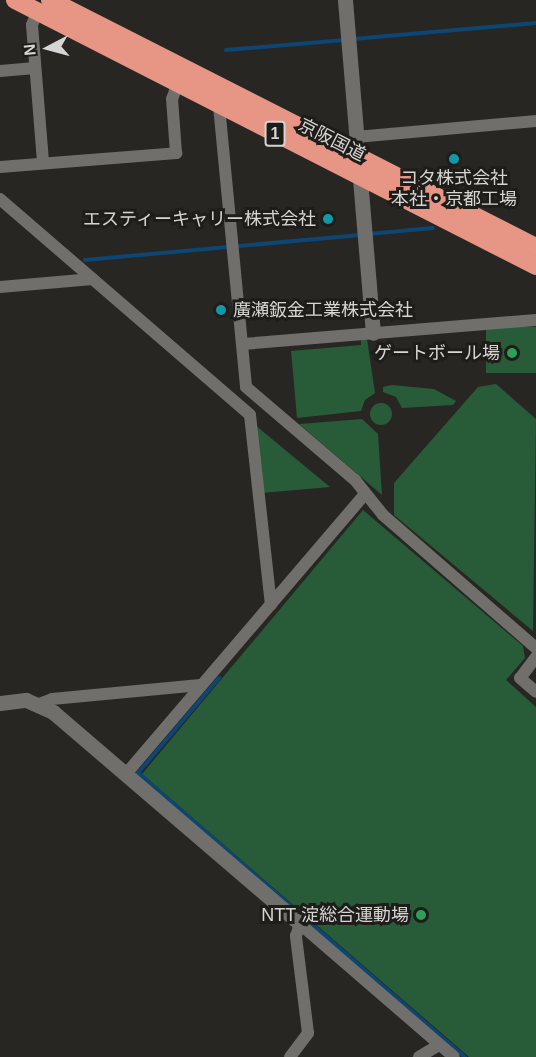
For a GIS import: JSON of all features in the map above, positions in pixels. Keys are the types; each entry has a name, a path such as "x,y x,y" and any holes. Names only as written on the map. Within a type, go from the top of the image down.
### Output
{"highway":[{"name":"京阪国道","path":"15,0 44,6 358,157 536,247"},
{"name":"京阪国道","path":"44,6 177,86 536,266"}],"street":[{"path":"345,0 373,333"},
{"path":"43,163 32,25 44,6"},
{"path":"0,71 35,68"},
{"path":"0,167 176,153 172,99 177,86"},
{"path":"219,106 246,387 355,480 364,495 536,648"},
{"path":"356,137 536,121"},
{"path":"0,199 250,415 271,605"},
{"path":"0,287 93,279"},
{"path":"243,344 536,320"},
{"path":"125,775 364,495"},
{"path":"536,657 520,678 536,692"},
{"path":"39,704 52,699 200,685"},
{"path":"0,703 26,700 39,704 454,1057"},
{"path":"290,1057 308,1033 296,936 300,924"},
{"path":"419,1057 439,1045"}],"green space":[{"name":"ゲートボール場","path":"486,327 536,327 536,373 486,373"},
{"path":"367,339 375,393 365,400 361,411 297,418 291,351 361,345 361,340"},
{"path":"496,384 536,419 533,631 394,515 394,483 478,387"},
{"path":"392,385 434,389 456,401 453,405 402,408 396,397 383,392 383,387"},
{"path":"381,403 391,410 392,414 385,424 381,425 371,418 370,414 377,404"},
{"path":"362,419 378,434 382,495 299,424"},
{"path":"255,425 330,487 262,493"},
{"name":"NTT 淀総合運動場","path":"363,510 523,646 525,658 506,680 536,707 536,1057 469,1057 142,774"}],"waterway":[{"path":"353,39 536,23"},
{"path":"226,50 345,40"},
{"path":"368,234 433,228"},
{"path":"85,260 361,235"},
{"path":"219,678 138,773 465,1057"}],"place":[{"name":"コタ株式会社 本社・京都工場","path":"454,159"},
{"name":"エスティーキャリー株式会社","path":"328,219"},
{"name":"廣瀬鈑金工業株式会社","path":"221,310"},
{"name":"ゲートボール場","path":"512,353"},
{"name":"NTT 淀総合運動場","path":"421,915"}]}
